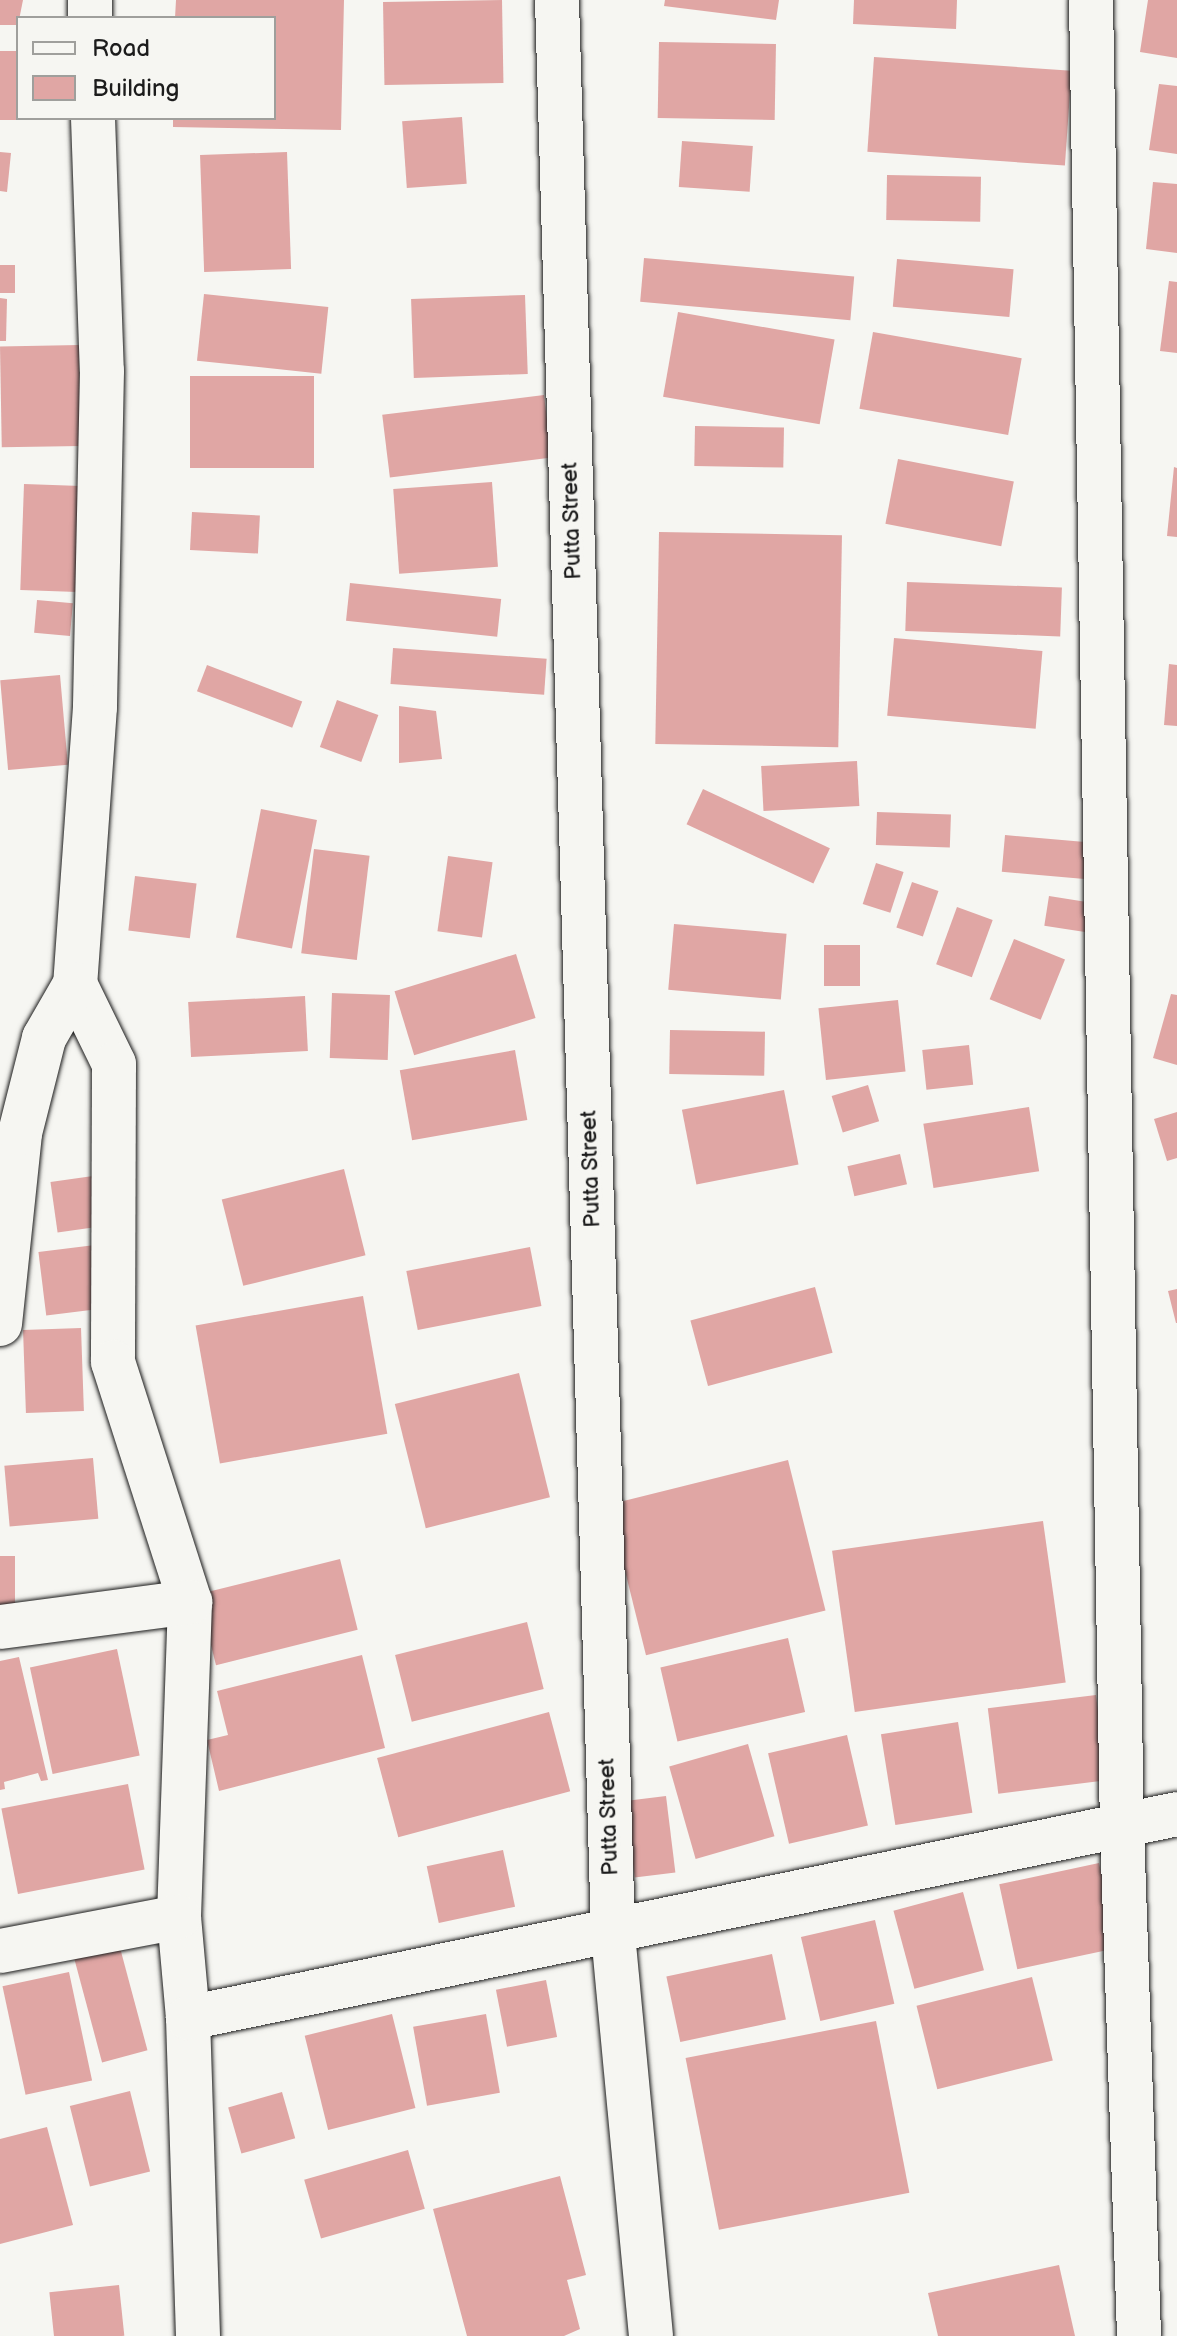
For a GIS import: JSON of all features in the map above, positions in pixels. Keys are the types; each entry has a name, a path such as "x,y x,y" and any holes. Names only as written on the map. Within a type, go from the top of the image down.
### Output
{"street":[{"name":"Putta Street","path":"557,0 613,1934 651,2336"},
{"path":"1091,0 1122,1828 1139,2336"},
{"path":"0,1324 20,1133 44,1038 75,984 96,692 102,371 93,120"},
{"path":"75,984 114,1064 113,1362 190,1602 179,1917 188,2018 198,2336"},
{"path":"0,1627 190,1602"},
{"path":"188,2018 613,1934 1177,1814"},
{"path":"0,1951 179,1917"}],"building":[{"path":"0,0 23,0 20,16 16,16 16,25 0,25"},
{"path":"176,0 344,0 341,130 173,127 173,120 276,120 276,16 175,16"},
{"path":"502,0 503,83 384,85 383,2"},
{"path":"665,0 779,0 776,20 664,6"},
{"path":"854,0 957,0 956,29 853,24"},
{"path":"1148,0 1177,0 1177,58 1140,52"},
{"path":"659,42 776,44 775,120 658,118"},
{"path":"0,51 16,51 16,120 0,120"},
{"path":"874,57 1072,71 1065,166 867,152"},
{"path":"1159,84 1177,86 1177,154 1149,150"},
{"path":"462,117 467,184 407,188 402,121"},
{"path":"682,141 753,146 750,192 679,187"},
{"path":"0,152 11,153 7,192 0,191"},
{"path":"287,152 291,269 204,272 200,155"},
{"path":"887,175 981,177 980,222 886,220"},
{"path":"1153,182 1177,184 1177,253 1146,249"},
{"path":"644,258 854,276 850,320 640,302"},
{"path":"897,259 1014,269 1009,317 893,307"},
{"path":"0,265 15,265 15,293 0,293"},
{"path":"1169,281 1177,282 1177,353 1160,351"},
{"path":"204,294 328,307 321,374 197,361"},
{"path":"525,295 528,374 414,378 411,299"},
{"path":"0,298 7,299 6,341 0,341"},
{"path":"678,312 835,340 820,424 663,397"},
{"path":"873,332 1022,358 1008,435 859,409"},
{"path":"79,345 81,446 2,447 0,346"},
{"path":"190,376 314,376 314,468 190,468"},
{"path":"544,395 552,458 390,477 382,415"},
{"path":"695,426 784,428 783,468 694,466"},
{"path":"898,459 1014,482 1001,546 885,524"},
{"path":"1174,467 1177,468 1177,537 1167,536"},
{"path":"492,482 498,567 399,574 393,489"},
{"path":"24,484 81,486 77,592 20,590"},
{"path":"192,512 260,516 258,554 190,550"},
{"path":"659,532 842,535 838,747 655,744"},
{"path":"907,582 1062,587 1060,636 905,631"},
{"path":"350,583 501,599 497,637 346,621"},
{"path":"37,600 73,603 70,636 34,633"},
{"path":"894,638 1042,651 1036,729 887,716"},
{"path":"393,648 547,659 544,695 390,684"},
{"path":"1169,664 1177,665 1177,726 1164,725"},
{"path":"207,665 302,702 292,728 197,691"},
{"path":"60,675 68,765 8,770 0,680"},
{"path":"337,700 378,715 361,762 320,747"},
{"path":"399,706 436,711 442,759 399,763"},
{"path":"857,761 859,806 763,811 761,766"},
{"path":"703,789 830,848 813,884 687,824"},
{"path":"261,809 317,820 292,948 236,938"},
{"path":"877,812 951,815 950,848 876,845"},
{"path":"1005,835 1091,842 1087,879 1002,872"},
{"path":"314,849 370,856 357,960 301,953"},
{"path":"448,856 493,862 482,938 437,931"},
{"path":"876,863 904,872 890,913 863,904"},
{"path":"135,876 197,884 190,938 128,931"},
{"path":"912,882 938,891 923,937 896,927"},
{"path":"1049,896 1099,904 1095,934 1044,926"},
{"path":"957,907 993,920 972,977 936,964"},
{"path":"674,924 787,934 781,1000 668,990"},
{"path":"1014,939 1065,960 1041,1020 990,999"},
{"path":"824,945 860,945 860,986 824,986"},
{"path":"516,954 536,1018 414,1055 395,991"},
{"path":"332,993 390,995 388,1060 330,1058"},
{"path":"1171,994 1177,995 1177,1065 1153,1058"},
{"path":"305,996 308,1051 191,1057 188,1002"},
{"path":"898,1000 906,1072 826,1080 818,1008"},
{"path":"670,1030 765,1032 764,1076 669,1074"},
{"path":"969,1045 973,1085 926,1090 922,1050"},
{"path":"515,1050 527,1120 412,1140 400,1070"},
{"path":"868,1085 879,1121 843,1132 832,1096"},
{"path":"784,1090 799,1165 696,1184 682,1110"},
{"path":"1029,1107 1039,1171 933,1188 923,1124"},
{"path":"1177,1112 1177,1158 1167,1161 1154,1119"},
{"path":"900,1154 907,1184 854,1196 847,1166"},
{"path":"344,1169 366,1255 243,1286 222,1199"},
{"path":"100,1175 107,1226 58,1232 50,1182"},
{"path":"95,1245 103,1309 46,1315 38,1252"},
{"path":"530,1247 541,1306 418,1330 406,1271"},
{"path":"815,1287 833,1353 708,1386 690,1320"},
{"path":"1177,1289 1177,1323 1176,1323 1168,1291"},
{"path":"363,1296 387,1434 220,1463 196,1326"},
{"path":"81,1328 84,1411 26,1413 23,1330"},
{"path":"519,1373 550,1497 426,1528 395,1404"},
{"path":"93,1458 98,1519 10,1527 4,1466"},
{"path":"788,1460 825,1610 646,1655 608,1505"},
{"path":"1043,1521 1066,1682 855,1712 832,1551"},
{"path":"0,1556 15,1556 15,1607 0,1607"},
{"path":"340,1559 358,1630 216,1665 198,1594"},
{"path":"527,1622 544,1689 412,1722 395,1655"},
{"path":"788,1638 805,1712 677,1742 660,1667"},
{"path":"117,1649 140,1756 53,1774 30,1668"},
{"path":"362,1655 385,1748 219,1791 207,1740 228,1735 217,1691"},
{"path":"19,1657 48,1780 41,1781 38,1773 4,1782 5,1789 0,1790 0,1661"},
{"path":"1096,1695 1106,1780 998,1794 988,1708"},
{"path":"549,1712 570,1791 398,1837 377,1758"},
{"path":"958,1722 972,1813 895,1825 881,1734"},
{"path":"847,1735 868,1826 789,1844 768,1753"},
{"path":"748,1744 774,1836 696,1859 669,1767"},
{"path":"128,1784 145,1869 18,1894 1,1809"},
{"path":"666,1796 675,1872 635,1877 625,1801"},
{"path":"503,1850 515,1907 439,1923 427,1866"},
{"path":"1099,1863 1117,1948 1017,1969 999,1884"},
{"path":"963,1892 984,1970 914,1989 893,1911"},
{"path":"875,1920 894,2004 820,2021 801,1937"},
{"path":"119,1944 147,2050 102,2062 74,1956"},
{"path":"772,1954 786,2020 680,2042 666,1976"},
{"path":"69,1972 92,2081 26,2095 2,1986"},
{"path":"1032,1977 1053,2060 937,2089 917,2006"},
{"path":"546,1980 557,2037 507,2047 496,1990"},
{"path":"392,2014 415,2108 328,2130 305,2036"},
{"path":"486,2014 500,2093 427,2106 413,2027"},
{"path":"876,2021 909,2193 719,2230 686,2058"},
{"path":"130,2091 150,2172 90,2187 70,2106"},
{"path":"282,2092 295,2138 241,2154 228,2107"},
{"path":"47,2127 73,2225 0,2244 0,2139"},
{"path":"408,2150 425,2209 321,2238 304,2180"},
{"path":"560,2176 586,2275 567,2280 580,2329 564,2336 467,2336 433,2209"},
{"path":"1059,2265 1075,2336 938,2336 928,2293"},
{"path":"119,2285 124,2336 54,2336 49,2292"}]}
